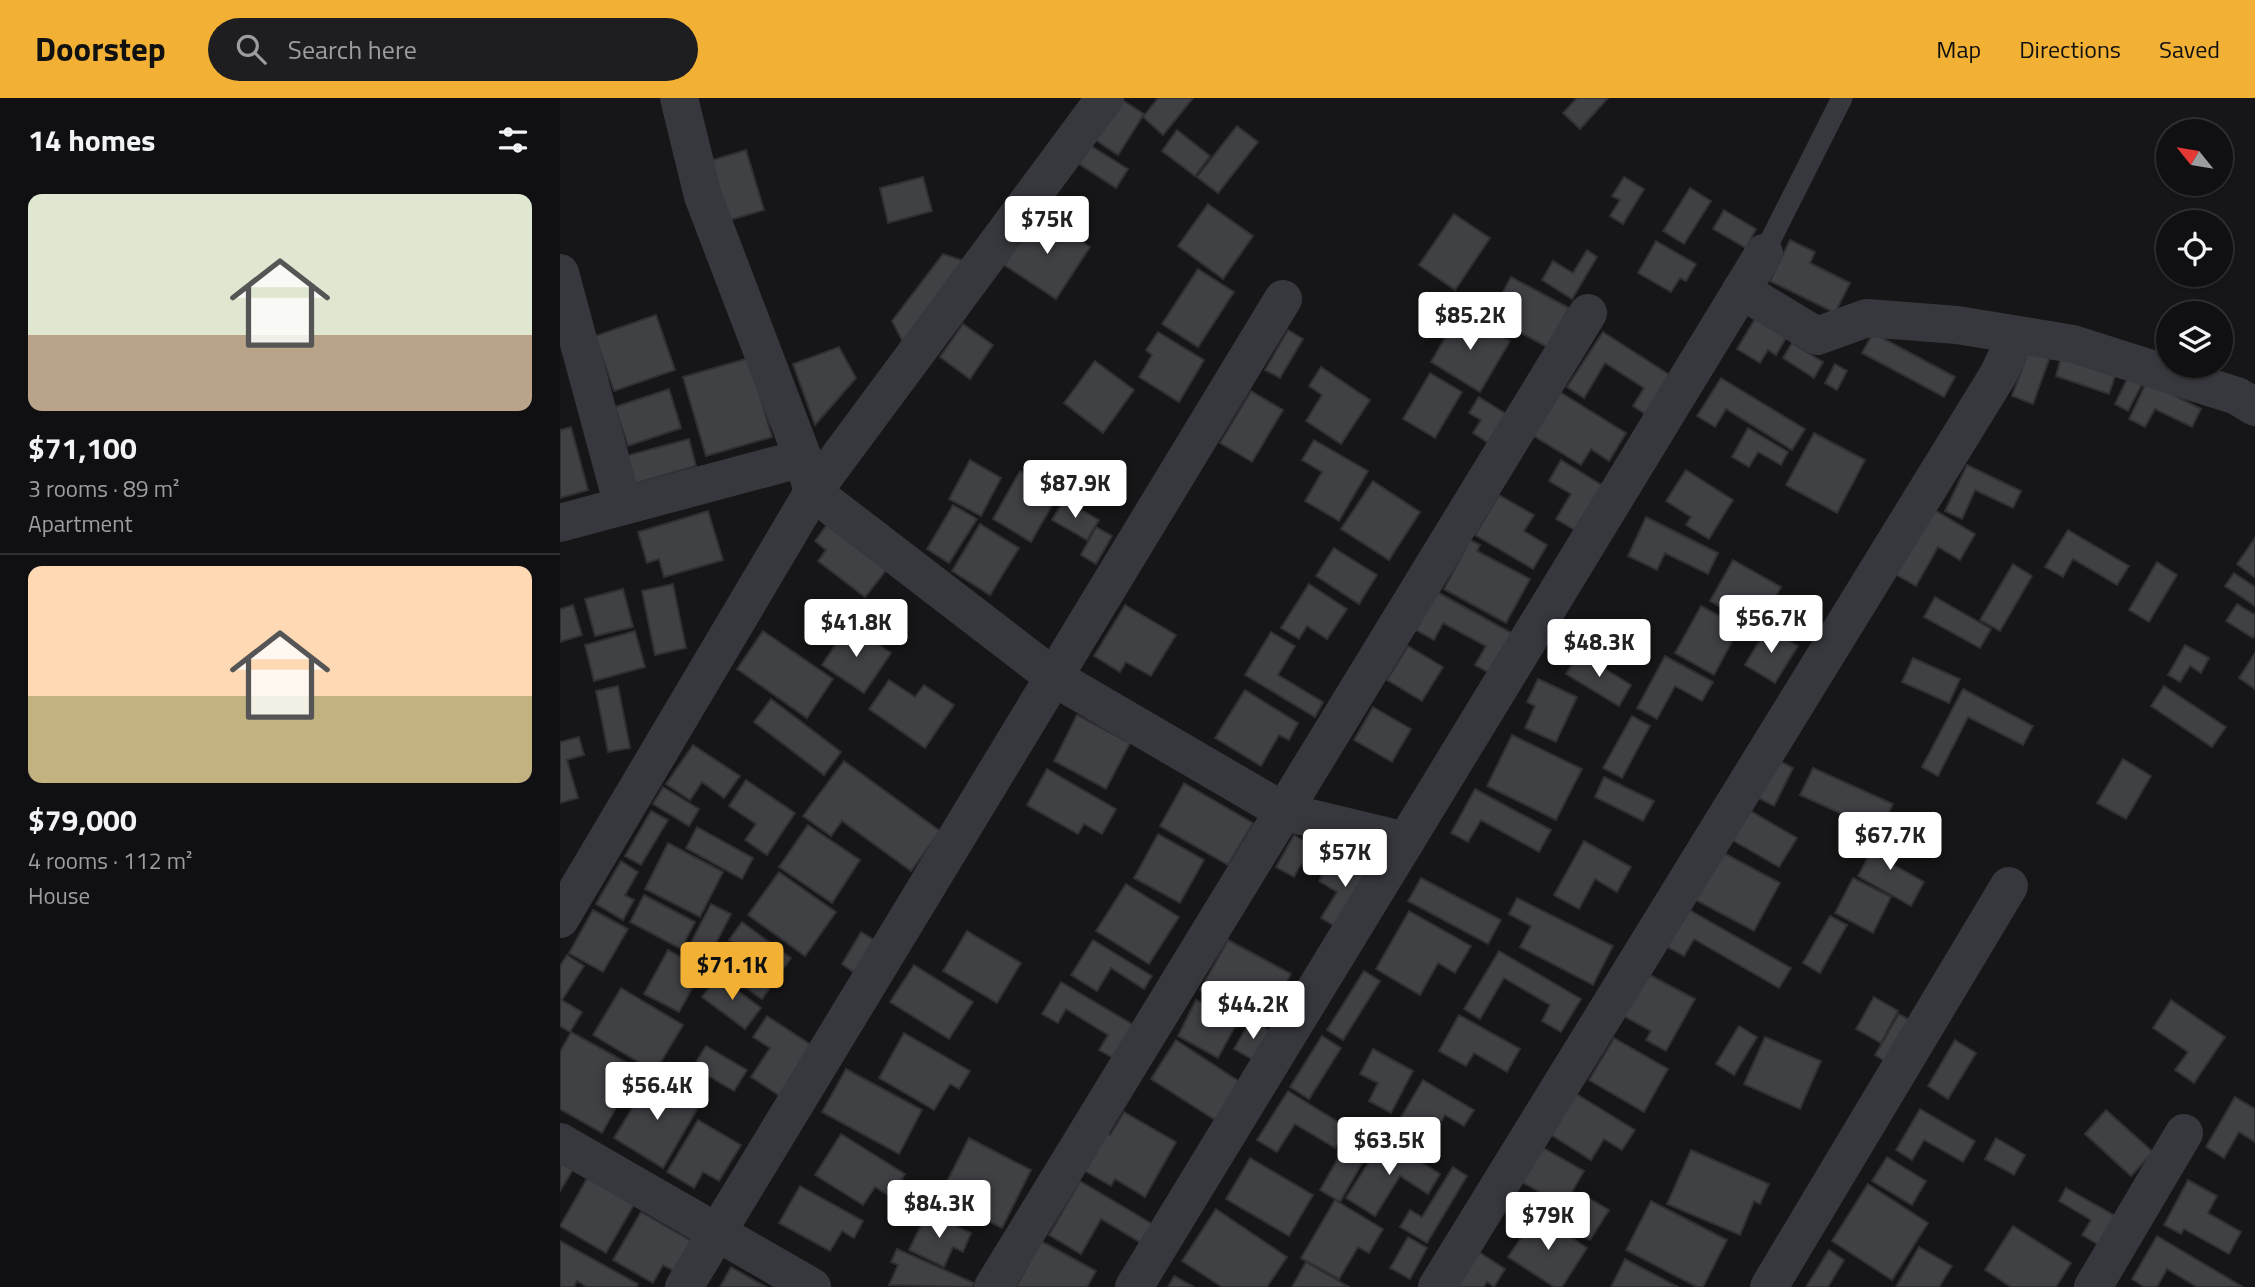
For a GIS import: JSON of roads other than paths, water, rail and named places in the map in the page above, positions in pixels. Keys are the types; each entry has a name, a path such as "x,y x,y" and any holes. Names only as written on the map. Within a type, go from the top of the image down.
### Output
{"street":[{"path":"679,98 703,196 808,475 1055,678 1285,812 1406,841"},
{"path":"560,919 808,475 1105,98"},
{"path":"1134,1287 1764,253"},
{"path":"560,273 623,506"},
{"path":"1741,290 1817,336 1867,318 1957,325 2073,344 2237,396 2255,407"},
{"path":"684,1287 1283,299"},
{"path":"993,1287 1588,313"},
{"path":"1437,1287 1998,375 2017,335"},
{"path":"560,523 623,506 808,475"},
{"path":"1769,1287 2010,886"},
{"path":"2093,1287 2184,1133"},
{"path":"560,1142 813,1287"}],"lane":[{"path":"1764,253 1842,98"}]}
